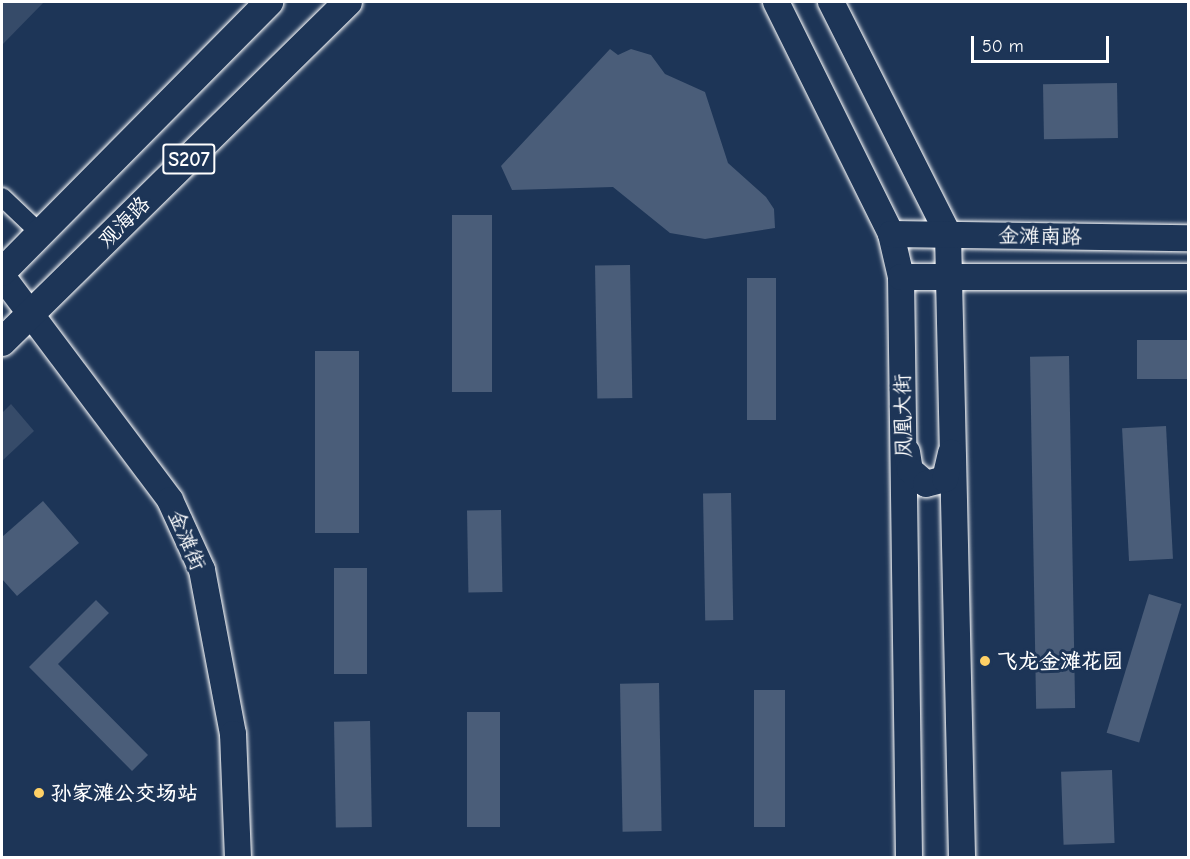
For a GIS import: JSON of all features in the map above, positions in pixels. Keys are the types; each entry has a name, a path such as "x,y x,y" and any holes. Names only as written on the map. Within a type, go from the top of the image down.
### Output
{"main road":[{"name":"S207","path":"2,274 269,2"},
{"name":"观海路","path":"2,342 348,2"},
{"name":"凤凰大街","path":"776,2 891,234 901,277 909,858"},
{"path":"831,2 948,234 952,276 962,858"},
{"name":"金滩南路","path":"891,234 1188,238"},
{"name":"金滩街","path":"2,274 28,316 170,500 202,570 233,734 238,858"},
{"name":"金滩南路","path":"901,277 1188,277"},
{"path":"903,425 910,470 918,480 937,483 950,467 954,418"}],"street":[{"path":"2,197 40,233"}],"shaded area":[{"path":"2,2 44,2 2,45"},
{"path":"11,404 34,431 2,461 2,413"}],"building":[{"path":"610,49 618,55 631,49 651,55 665,74 705,92 728,163 766,197 774,209 775,228 705,239 670,233 613,187 512,190 501,166"},
{"path":"1117,83 1118,138 1044,139 1043,84"},
{"path":"452,215 492,215 492,392 452,392"},
{"path":"630,265 632,398 597,399 595,266"},
{"path":"747,278 776,278 776,420 747,420"},
{"path":"1137,340 1188,340 1188,379 1137,379"},
{"path":"315,351 359,351 359,533 315,533"},
{"path":"1069,356 1075,708 1036,709 1030,357"},
{"path":"1166,426 1173,559 1129,561 1122,428"},
{"path":"703,493 731,493 733,620 705,620"},
{"path":"43,501 79,543 17,596 2,579 2,537"},
{"path":"501,510 502,592 468,593 467,511"},
{"path":"334,568 367,568 367,674 334,674"},
{"path":"1149,594 1182,604 1139,743 1107,733"},
{"path":"96,600 109,613 58,664 148,755 132,771 29,667"},
{"path":"659,683 662,831 623,832 620,684"},
{"path":"754,690 785,690 785,827 754,827"},
{"path":"467,712 500,712 500,827 467,827"},
{"path":"370,721 372,827 336,828 334,722"},
{"path":"1112,770 1115,843 1064,845 1061,772"}],"place":[{"name":"飞龙金滩花园","path":"985,661"},
{"name":"孙家滩公交场站","path":"39,793"}]}
